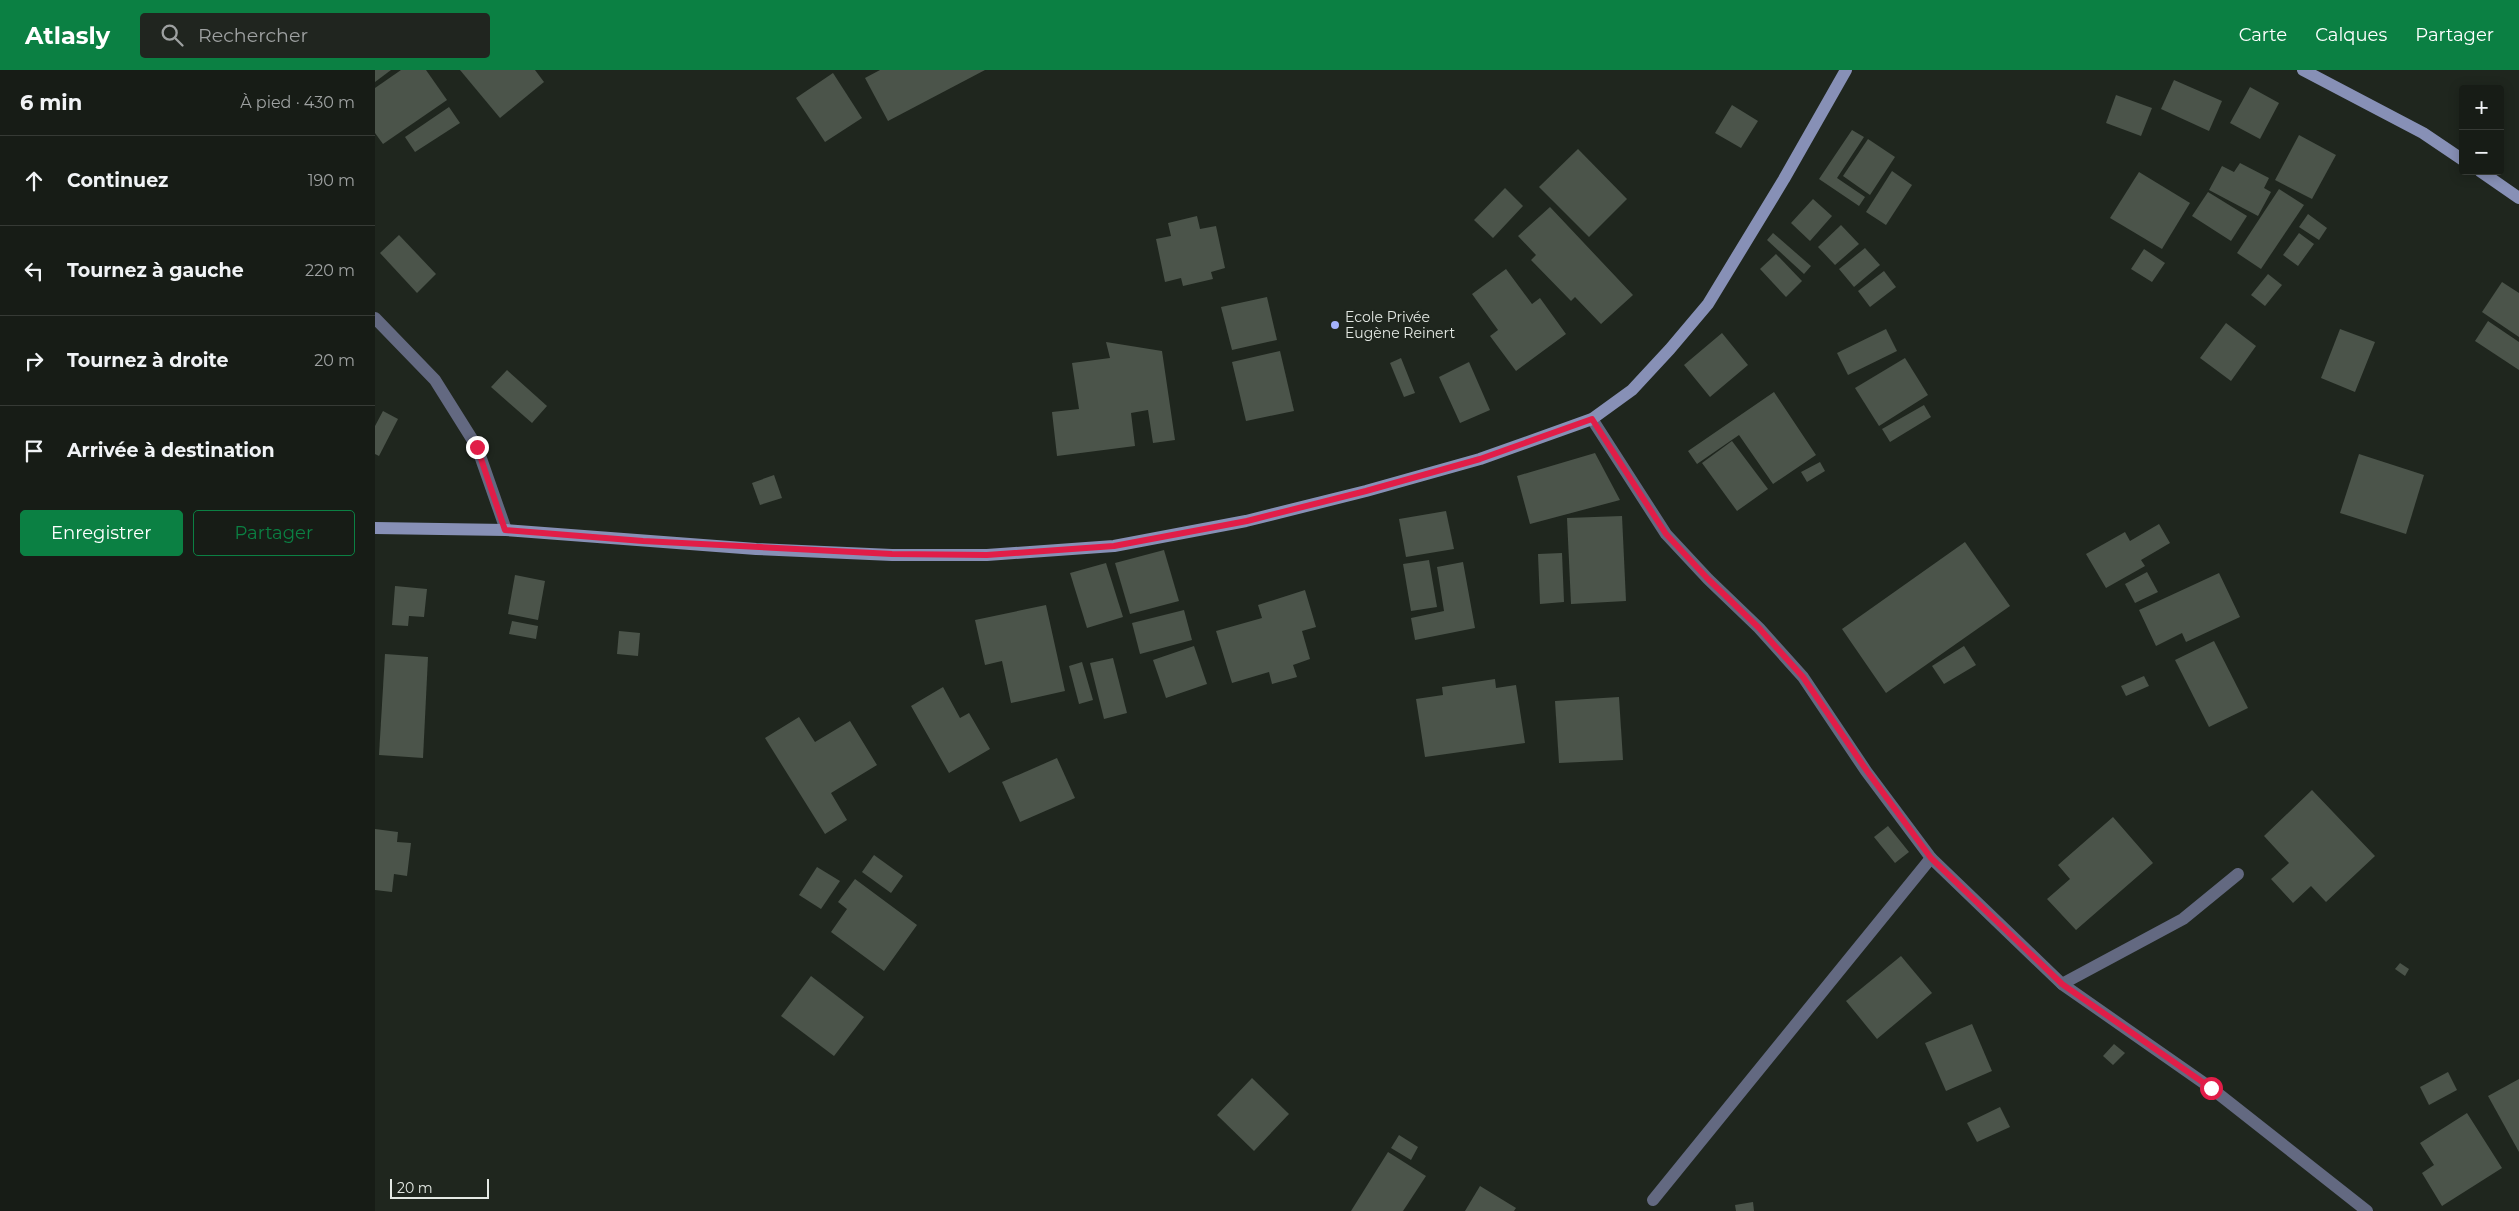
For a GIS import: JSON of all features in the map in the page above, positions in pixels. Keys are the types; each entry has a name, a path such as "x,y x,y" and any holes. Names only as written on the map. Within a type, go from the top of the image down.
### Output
{"street":[{"path":"375,528 505,530 746,548 892,554 987,555 1114,546 1247,521 1366,491 1480,459 1592,419 1632,390 1671,349 1708,304 1784,179 1846,70"},
{"path":"2303,70 2423,133 2459,157"},
{"path":"2485,175 2519,198"},
{"path":"375,318 435,380 477,447 505,530"},
{"path":"1592,419 1666,534 1708,579 1759,628 1803,677 1867,771 1931,858 2062,984 2211,1088 2367,1211"},
{"path":"1653,1200 1931,858"},
{"path":"2062,984 2183,919 2238,874"}],"building":[{"path":"375,70 391,70 375,82"},
{"path":"401,70 426,70 447,100 383,144 375,133 375,88"},
{"path":"460,70 535,70 544,82 500,118"},
{"path":"880,70 985,70 888,121 865,78"},
{"path":"833,73 862,118 825,142 796,98"},
{"path":"2174,80 2222,101 2209,131 2161,109"},
{"path":"2250,87 2279,103 2260,139 2230,123"},
{"path":"2116,95 2152,108 2141,136 2106,123"},
{"path":"1732,105 1758,121 1741,148 1715,133"},
{"path":"449,107 460,123 415,152 405,137"},
{"path":"1852,130 1864,137 1837,178 1865,197 1859,206 1819,179"},
{"path":"2299,135 2336,155 2312,199 2275,180"},
{"path":"1868,139 1895,157 1870,195 1843,176"},
{"path":"1578,149 1627,199 1589,237 1539,187"},
{"path":"2240,163 2269,178 2264,188 2271,192 2258,216 2209,190 2222,166 2234,172"},
{"path":"1892,171 1912,185 1886,225 1866,212"},
{"path":"2139,172 2190,203 2162,249 2110,218"},
{"path":"1505,188 1523,206 1493,238 1474,220"},
{"path":"2279,189 2304,205 2261,269 2237,253"},
{"path":"2208,192 2247,216 2231,241 2192,216"},
{"path":"1813,199 1832,216 1810,241 1791,223"},
{"path":"1550,207 1633,295 1601,324 1575,297 1571,301 1531,260 1536,255 1518,236"},
{"path":"2308,214 2327,228 2319,240 2299,227"},
{"path":"1197,216 1200,229 1216,226 1225,268 1211,272 1213,279 1183,286 1181,278 1165,282 1156,239 1171,236 1168,223"},
{"path":"1841,225 1859,244 1835,265 1818,247"},
{"path":"1773,233 1811,266 1804,274 1767,240"},
{"path":"2299,233 2314,244 2298,266 2283,255"},
{"path":"399,235 436,274 417,293 380,253"},
{"path":"1865,248 1880,265 1854,287 1839,269"},
{"path":"2144,249 2165,263 2152,282 2131,269"},
{"path":"1776,254 1802,281 1786,297 1760,269"},
{"path":"1506,269 1532,304 1540,298 1566,334 1516,371 1490,336 1498,330 1472,294"},
{"path":"1884,271 1896,287 1870,307 1858,291"},
{"path":"2268,274 2282,285 2265,306 2251,295"},
{"path":"2502,282 2519,293 2519,337 2482,312"},
{"path":"1267,297 1277,340 1232,350 1221,307"},
{"path":"2488,321 2519,342 2519,370 2475,341"},
{"path":"2226,323 2256,346 2231,381 2200,358"},
{"path":"1886,329 1897,351 1848,375 1837,353"},
{"path":"2340,329 2375,342 2355,392 2321,378"},
{"path":"1722,333 1748,365 1710,397 1684,365"},
{"path":"1106,342 1162,351 1175,440 1153,443 1148,410 1131,413 1135,446 1057,456 1052,412 1079,409 1072,363 1110,358"},
{"path":"1280,351 1294,411 1246,421 1232,362"},
{"path":"1401,358 1415,393 1404,397 1390,363"},
{"path":"1905,358 1928,395 1879,426 1855,388"},
{"path":"1469,362 1490,410 1460,423 1439,377"},
{"path":"507,370 547,406 532,423 491,387"},
{"path":"1774,392 1816,455 1773,484 1739,435 1697,464 1688,451"},
{"path":"1924,405 1931,417 1890,442 1882,429"},
{"path":"383,411 398,419 379,456 375,454 375,426"},
{"path":"1732,441 1768,489 1737,511 1702,463"},
{"path":"1595,453 1620,500 1530,524 1517,476"},
{"path":"2359,454 2424,475 2406,534 2340,513"},
{"path":"1820,462 1825,471 1807,482 1801,472"},
{"path":"774,475 782,498 760,505 752,483"},
{"path":"1446,511 1454,549 1406,557 1399,519"},
{"path":"1622,516 1626,601 1571,604 1567,518"},
{"path":"2159,524 2170,543 2141,560 2145,566 2106,588 2086,554 2125,532 2130,541"},
{"path":"1965,542 2010,606 1886,693 1842,629"},
{"path":"1164,550 1179,601 1130,614 1115,563"},
{"path":"1562,553 1564,602 1540,604 1538,554"},
{"path":"1429,560 1437,607 1411,611 1403,564"},
{"path":"1463,562 1475,628 1415,640 1411,618 1444,611 1437,567"},
{"path":"1106,563 1123,617 1087,628 1070,573"},
{"path":"2147,572 2158,592 2135,603 2125,584"},
{"path":"2219,573 2240,617 2186,642 2182,633 2156,646 2139,610"},
{"path":"515,575 545,581 538,620 508,614"},
{"path":"395,586 427,589 424,617 409,616 408,626 392,625"},
{"path":"1305,590 1316,627 1302,631 1310,659 1293,665 1297,677 1272,684 1269,672 1232,683 1216,631 1262,618 1258,605"},
{"path":"1046,605 1065,691 1011,703 1002,661 985,665 975,620"},
{"path":"1184,610 1192,640 1140,654 1132,623"},
{"path":"512,621 538,626 536,639 509,634"},
{"path":"619,631 640,633 638,656 617,654"},
{"path":"2214,641 2248,708 2209,727 2175,660"},
{"path":"1194,646 1207,684 1166,698 1153,660"},
{"path":"1964,646 1976,665 1944,684 1932,666"},
{"path":"385,654 428,657 423,758 379,755"},
{"path":"1113,658 1127,713 1104,719 1090,663"},
{"path":"1082,662 1093,700 1079,704 1069,666"},
{"path":"2144,676 2149,686 2126,696 2121,686"},
{"path":"1495,679 1496,688 1516,685 1525,743 1425,757 1416,699 1443,695 1442,687"},
{"path":"943,687 960,718 969,713 990,749 949,773 911,706"},
{"path":"1619,697 1623,760 1559,763 1555,701"},
{"path":"799,717 815,742 850,721 877,765 831,793 847,820 825,834 765,738"},
{"path":"1057,758 1075,798 1020,822 1002,782"},
{"path":"2312,790 2375,856 2326,902 2311,886 2293,903 2271,879 2289,863 2264,836"},
{"path":"2113,817 2153,863 2076,930 2047,899 2070,879 2058,865"},
{"path":"1888,826 1909,852 1895,863 1874,837"},
{"path":"375,829 398,832 397,842 411,843 407,876 394,874 392,892 375,890"},
{"path":"874,855 903,876 891,893 862,872"},
{"path":"817,867 840,881 821,909 799,895"},
{"path":"855,879 917,925 884,971 831,932 847,909 838,902"},
{"path":"1901,956 1932,993 1877,1039 1846,1001"},
{"path":"2400,963 2409,969 2405,976 2395,969"},
{"path":"811,976 864,1017 834,1056 781,1016"},
{"path":"1972,1024 1992,1071 1946,1091 1925,1043"},
{"path":"2114,1044 2125,1053 2113,1065 2103,1056"},
{"path":"2448,1072 2457,1090 2429,1105 2420,1087"},
{"path":"1252,1078 1289,1114 1254,1151 1217,1115"},
{"path":"2519,1079 2519,1152 2488,1096"},
{"path":"2000,1107 2010,1127 1977,1142 1967,1123"},
{"path":"2467,1113 2502,1168 2442,1206 2422,1173 2434,1165 2420,1143"},
{"path":"1399,1135 1418,1147 1411,1160 1391,1148"},
{"path":"1388,1152 1426,1176 1403,1211 1351,1211"},
{"path":"1480,1186 1516,1208 1514,1211 1465,1211"},
{"path":"1753,1202 1754,1211 1736,1211 1735,1205"}],"place":[{"name":"Ecole Privée Eugène Reinert","path":"1335,325"}],"route":[{"path":"477,447 496,496 505,530 756,549 987,555 1114,546 1247,521 1366,491 1480,459 1592,419 1624,472 1666,534 1708,579 1759,628 1803,677 1867,771 1931,858 2062,984 2211,1088"}]}
